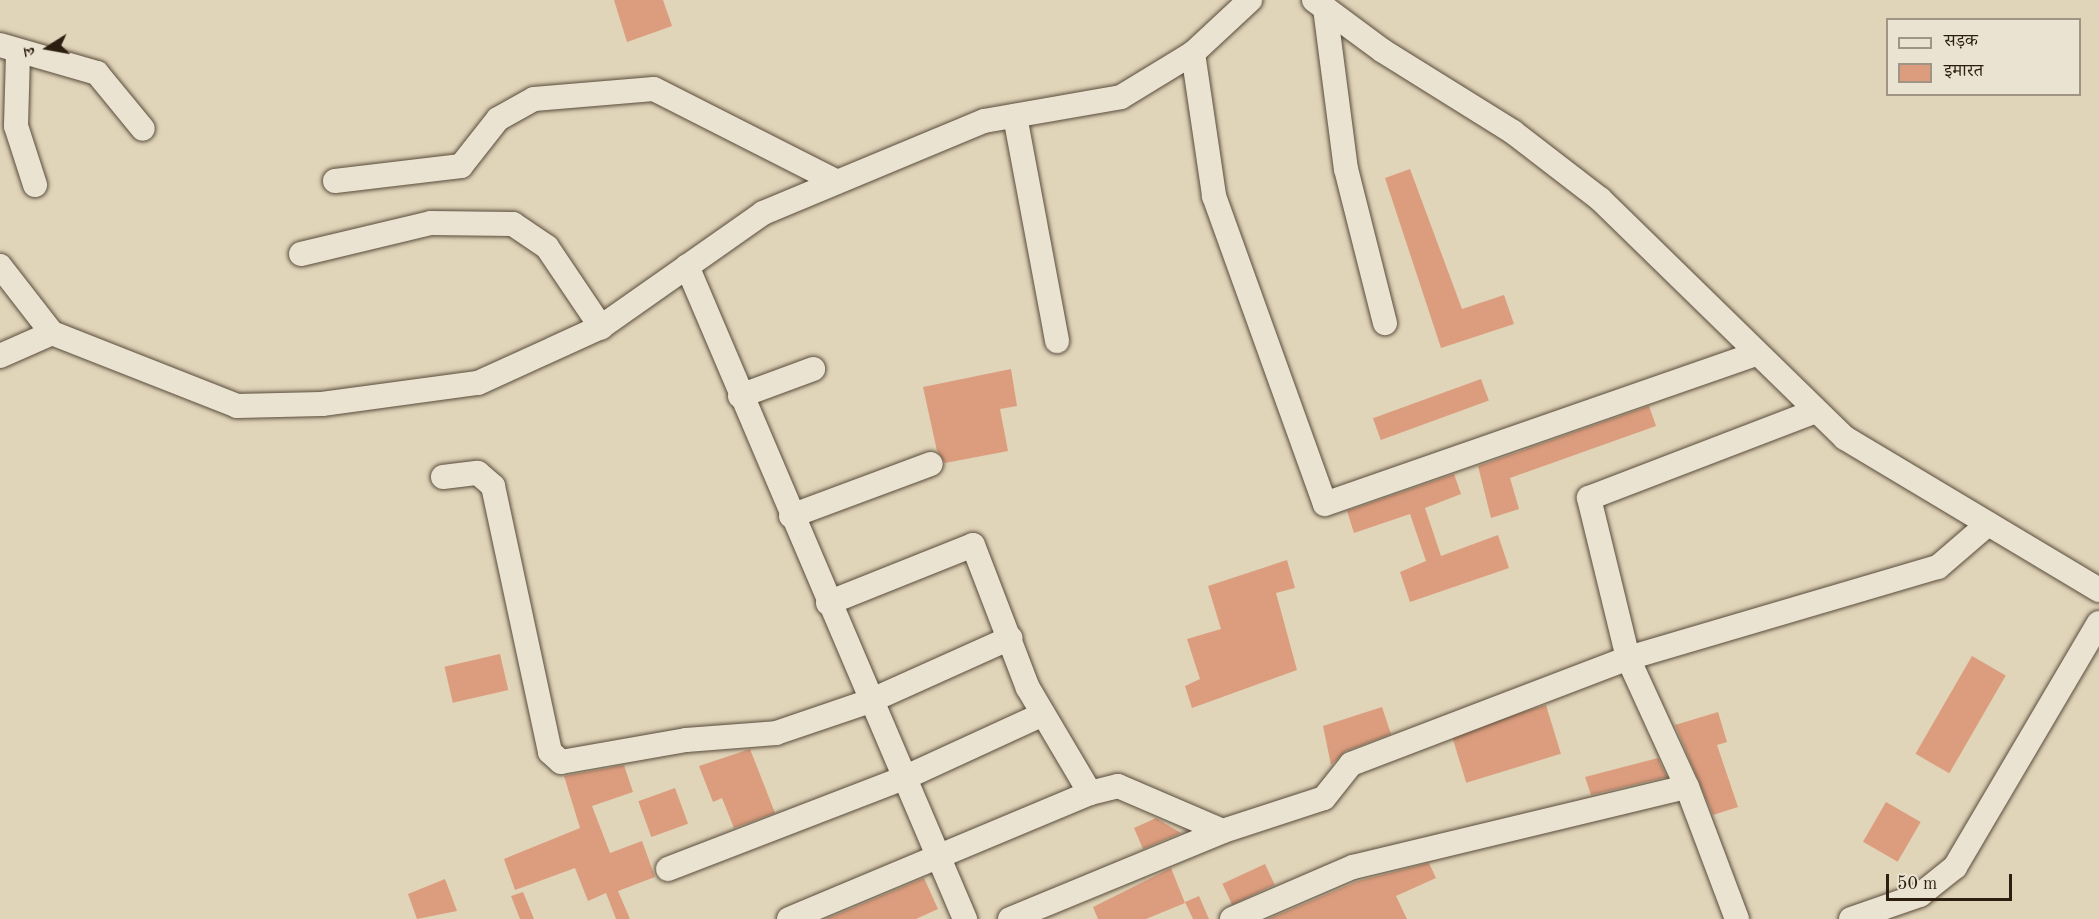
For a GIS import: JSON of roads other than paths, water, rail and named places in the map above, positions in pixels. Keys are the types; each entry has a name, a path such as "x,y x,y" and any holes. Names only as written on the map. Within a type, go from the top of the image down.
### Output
{"street":[{"path":"0,266 52,333 237,406 322,404 478,383 601,327 763,213 984,121 1121,97 1193,53 1250,0"},
{"path":"1319,4 1346,169 1385,323"},
{"path":"1319,4 1559,165 1639,236 1813,412 1878,460 2099,590"},
{"path":"35,185 16,126 9,50 97,73 143,129"},
{"path":"1193,53 1214,196 1325,504 1755,354"},
{"path":"334,181 460,166 498,119 534,99 654,88 837,182"},
{"path":"1015,116 1057,341"},
{"path":"301,254 431,223 513,224 547,247 601,327"},
{"path":"687,266 740,396 964,919"},
{"path":"0,356 52,333"},
{"path":"740,396 813,369"},
{"path":"1737,919 1687,787 1628,658 1589,498 1813,412"},
{"path":"791,516 931,464"},
{"path":"443,477 478,473 493,486 550,752 561,762 686,740 776,733 870,701 1010,638"},
{"path":"1010,919 1223,831 1324,798 1351,764 1628,658 1938,567 1988,524"},
{"path":"828,603 973,545 1043,714 1090,793"},
{"path":"1851,919 1920,895 1955,867 2099,623"},
{"path":"668,870 904,778 1043,714"},
{"path":"789,919 1090,793 1118,786 1223,831"},
{"path":"1232,919 1353,867 1687,787"}]}
